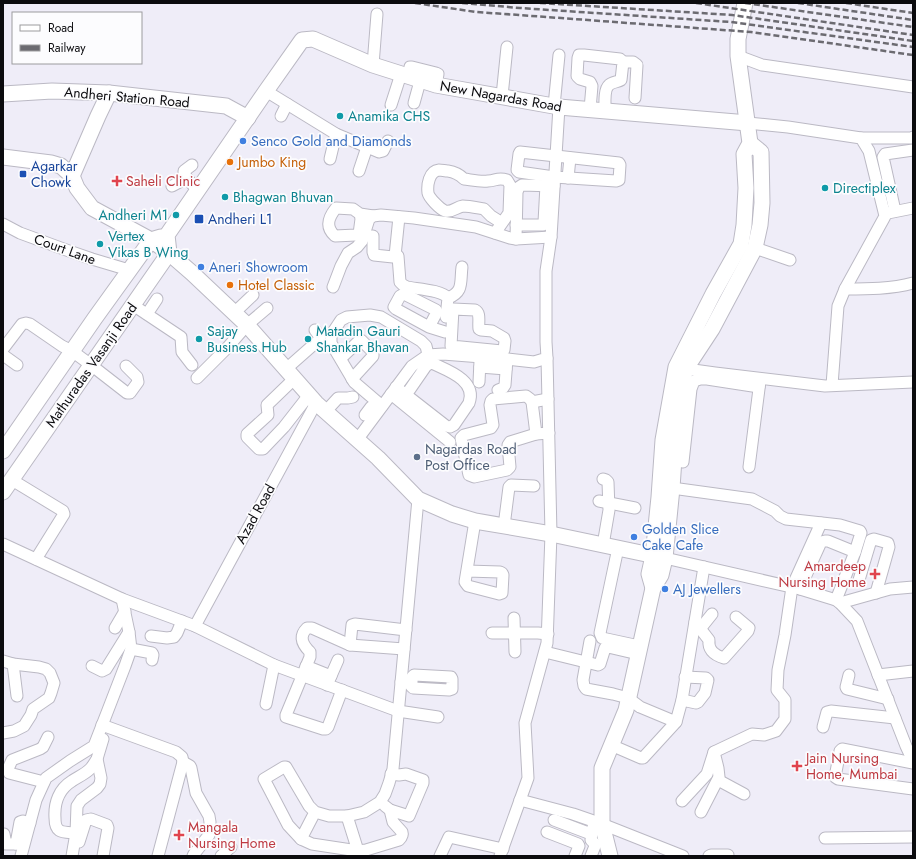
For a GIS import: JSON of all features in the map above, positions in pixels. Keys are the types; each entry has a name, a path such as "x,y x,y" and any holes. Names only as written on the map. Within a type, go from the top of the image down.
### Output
{"main road":[{"path":"610,856 598,822 602,768 626,710 653,588 649,574 659,557 680,444 684,409 681,369 712,329 755,248 760,226 762,203 738,56 738,38 745,3"},
{"name":"New Nagardas Road","path":"266,91 302,40 313,39 372,65 415,75 436,85 556,107 748,123"},
{"name":"Andheri Station Road","path":"3,94 52,91 110,93 226,106 248,118"},
{"path":"169,253 168,235 266,91"},
{"path":"72,176 98,116 110,93"},
{"path":"659,557 659,497 663,440 681,369 713,294 741,244 744,225 746,188 752,149"},
{"path":"3,157 51,163 61,166 72,176 77,188 92,208 152,240 169,253 247,325 317,403 378,458 418,499 452,514 475,521 551,534 659,557"},
{"path":"152,240 168,235"},
{"name":"Mathuradas Vasanji Road","path":"5,445 152,240"},
{"name":"Mathuradas Vasanji Road","path":"3,492 169,253"}],"street":[{"path":"372,65 378,14"},
{"path":"502,96 507,47"},
{"path":"516,225 543,225 544,222 547,209 551,171 559,55"},
{"path":"598,110 590,82 580,79 577,76 579,56 584,55 620,59 623,62 633,62 637,65 635,98"},
{"path":"738,56 762,65 913,87"},
{"path":"598,110 607,87 610,84 622,80 623,62"},
{"path":"414,103 415,75"},
{"path":"391,105 415,75"},
{"path":"266,91 336,134 379,152 383,151 388,141"},
{"path":"281,116 288,104"},
{"path":"298,111 302,107 320,119 348,133"},
{"path":"748,123 788,127 861,138 913,137"},
{"path":"330,159 336,134"},
{"path":"861,138 869,151 876,179 890,212"},
{"path":"359,171 367,146"},
{"path":"890,212 887,176 883,157 885,154 913,150"},
{"path":"516,239 517,192 519,187 551,171 570,158 619,163 620,165 619,180 616,182 568,178 551,171"},
{"path":"568,178 570,158"},
{"path":"192,165 184,171 184,173 198,191"},
{"path":"495,233 509,213 510,185 508,180 503,178 489,181 464,179 460,174 453,171 439,170 434,172 429,179 428,193 431,199 444,211 452,211 462,206 484,209 491,216 502,222"},
{"path":"440,856 449,837 502,853 528,778 525,723 547,643 544,633 551,534 546,342 546,271 551,237 551,171"},
{"path":"876,179 887,176"},
{"path":"172,186 187,178"},
{"path":"399,219 381,215 373,216 360,214 353,209 336,208 330,217 329,228 335,236 365,234 376,221 379,220 399,219 414,218 476,227 516,239 551,237"},
{"path":"832,385 838,306 845,289 884,218 890,212 913,208"},
{"path":"443,222 444,211"},
{"path":"360,214 365,234 374,255 393,258 395,256 399,219"},
{"path":"333,287 348,253 362,242 369,219 373,216"},
{"name":"Court Lane","path":"3,224 20,233 69,251 130,270"},
{"path":"755,248 790,260"},
{"path":"398,256 400,282 403,285 446,295 448,298"},
{"path":"448,298 455,295 460,290 462,267"},
{"path":"845,289 881,289 913,284"},
{"path":"232,311 251,293"},
{"path":"443,354 448,298"},
{"path":"147,314 157,299"},
{"path":"133,305 181,338 182,352 192,365"},
{"path":"197,378 227,348 247,325 267,308"},
{"path":"479,357 504,350 504,339 492,331 479,329 478,312 476,310 454,308 452,312 450,345 457,351 479,357 506,364 534,362 547,358"},
{"path":"373,410 352,379 331,341 331,335 340,320 344,318 370,315 381,318 421,340 426,346 429,359 434,364 460,377 467,385 470,399 469,403 454,425 450,427 446,426 406,395 394,390"},
{"path":"3,349 22,324 26,323 30,324 62,346 72,351 127,393 130,393 138,382 137,377 126,366"},
{"path":"429,326 445,332"},
{"path":"315,330 320,339 290,374 267,405 268,415 248,434 247,437 259,449 263,449 284,427 317,403 338,398 353,397"},
{"path":"341,358 360,340 362,340 374,352 373,356 352,379"},
{"path":"357,440 373,410 394,390 412,366 443,354 457,351"},
{"path":"3,355 17,364"},
{"path":"479,357 479,382"},
{"path":"406,395 426,366 429,359"},
{"path":"498,390 505,386 506,364"},
{"path":"681,369 760,383"},
{"path":"684,409 694,381 700,379 825,386 913,382"},
{"path":"748,467 760,383"},
{"path":"394,390 450,442"},
{"path":"536,434 532,402 530,399 526,396 493,399 490,405 493,425 491,428 464,435 461,438 469,475 474,477 507,470 510,467 508,446 510,442 536,434 549,433"},
{"path":"532,402 548,399"},
{"name":"Azad Road","path":"195,626 317,403"},
{"path":"680,444 683,462"},
{"path":"603,479 608,482 604,502 610,510 603,545"},
{"path":"12,480 63,511 64,514 36,559"},
{"path":"504,526 509,487 534,486"},
{"path":"672,488 752,499 776,511 780,516 786,519 842,525 860,531 861,533 838,601"},
{"path":"390,810 393,822 402,832 402,837 399,840 358,851 312,844 301,839 288,825 264,779 286,767 305,799 315,812 329,816 347,816 364,812 380,802 385,794 393,768 398,711 406,682 404,649 418,499"},
{"path":"604,502 635,508"},
{"path":"467,571 475,521"},
{"path":"682,801 707,774 714,752 752,734 764,735 776,731 784,719 784,700 777,690 778,670 796,588 821,523"},
{"path":"859,580 871,540 874,539 888,544 890,547 876,593"},
{"path":"796,588 807,573 821,542 825,540 855,552"},
{"path":"3,544 122,599 195,626 274,665 304,670 329,680 342,690 398,711 438,718"},
{"path":"618,548 600,633 602,638 639,650"},
{"path":"659,557 796,588 838,601 890,589 913,587"},
{"path":"612,745 643,758 676,722 697,626 704,567"},
{"path":"76,833 63,832 57,829 55,826 55,804 58,796 64,788 70,782 89,770 97,759 105,726 131,649 127,636 125,611 122,599"},
{"path":"838,601 857,621 913,762"},
{"path":"125,611 116,627 127,636"},
{"path":"697,626 712,614"},
{"path":"697,626 709,640 710,649 719,657 724,658 749,628 736,617"},
{"path":"514,618 515,652"},
{"path":"151,636 174,637 182,621"},
{"path":"350,645 352,625 355,624 406,630"},
{"path":"342,690 326,729 287,718 286,715 310,657 310,652 302,642 302,636 307,628 312,628 350,645 404,649"},
{"path":"492,633 544,633"},
{"path":"92,666 102,671 105,670 127,636"},
{"path":"590,641 583,680 586,690 628,698 640,707 676,722"},
{"path":"544,652 598,665 600,664 604,648 608,647 639,650"},
{"path":"131,649 152,653 152,660"},
{"path":"329,680 338,660"},
{"path":"3,733 19,729 24,726 33,709 49,698 54,683 50,674 46,669 39,667 8,662 16,696"},
{"path":"266,704 274,665"},
{"path":"878,675 913,671"},
{"path":"849,675 846,687 847,689 888,699"},
{"path":"682,700 696,703 698,702 705,693 708,680 706,678 685,677"},
{"path":"823,727 827,712 831,711 895,718"},
{"path":"105,726 176,752 182,756 184,762 158,856"},
{"path":"21,856 20,844 30,823 36,800 46,778 94,746 105,726"},
{"path":"44,782 9,773 8,769 12,760 43,747 48,737"},
{"path":"913,762 842,749 840,751 835,777 838,779 913,789"},
{"path":"701,812 718,780 719,773 714,752"},
{"path":"72,856 76,833 77,806 81,800 100,784 101,778 97,759"},
{"path":"184,762 191,768 196,793 210,818 209,835 193,856"},
{"path":"380,802 390,810 409,816 423,782 423,780 406,774 391,774"},
{"path":"718,780 744,794"},
{"path":"520,800 598,822 683,856"},
{"path":"301,839 315,812"},
{"path":"347,816 358,851"},
{"path":"75,856 86,820 90,818 106,825 108,828 103,856"},
{"path":"554,820 591,834"},
{"path":"591,856 595,844 591,840 591,834 598,822"},
{"path":"547,832 578,844 579,846 575,856"},
{"path":"4,834 6,844 20,844"},
{"path":"825,838 913,837"},
{"path":"221,856 231,847"},
{"path":"709,856 728,855"}],"railway":[{"path":"415,3 476,12 751,32 913,55"},
{"path":"462,3 731,22 913,47"},
{"path":"540,3 732,15 913,41"},
{"path":"696,3 913,35"},
{"path":"745,3 913,27"},
{"path":"798,3 913,20"},
{"path":"846,3 913,13"}],"place":[{"name":"Anamika CHS","path":"340,116"},
{"name":"Senco Gold and Diamonds","path":"243,141"},
{"name":"Jumbo King","path":"230,162"},
{"name":"Agarkar Chowk","path":"23,174"},
{"name":"Saheli Clinic","path":"117,181"},
{"name":"Directiplex","path":"825,188"},
{"name":"Bhagwan Bhuvan","path":"225,197"},
{"name":"Andheri M1","path":"176,215"},
{"name":"Andheri L1","path":"199,219"},
{"name":"Vertex Vikas B Wing","path":"100,244"},
{"name":"Aneri Showroom","path":"201,267"},
{"name":"Hotel Classic","path":"230,285"},
{"name":"Sajay Business Hub","path":"199,339"},
{"name":"Matadin Gauri Shankar Bhavan","path":"308,339"},
{"name":"Nagardas Road Post Office","path":"417,457"},
{"name":"Golden Slice Cake Cafe","path":"634,537"},
{"name":"Amardeep Nursing Home","path":"875,574"},
{"name":"AJ Jewellers","path":"665,589"},
{"name":"Jain Nursing Home, Mumbai","path":"797,766"},
{"name":"Mangala Nursing Home","path":"179,835"}]}
